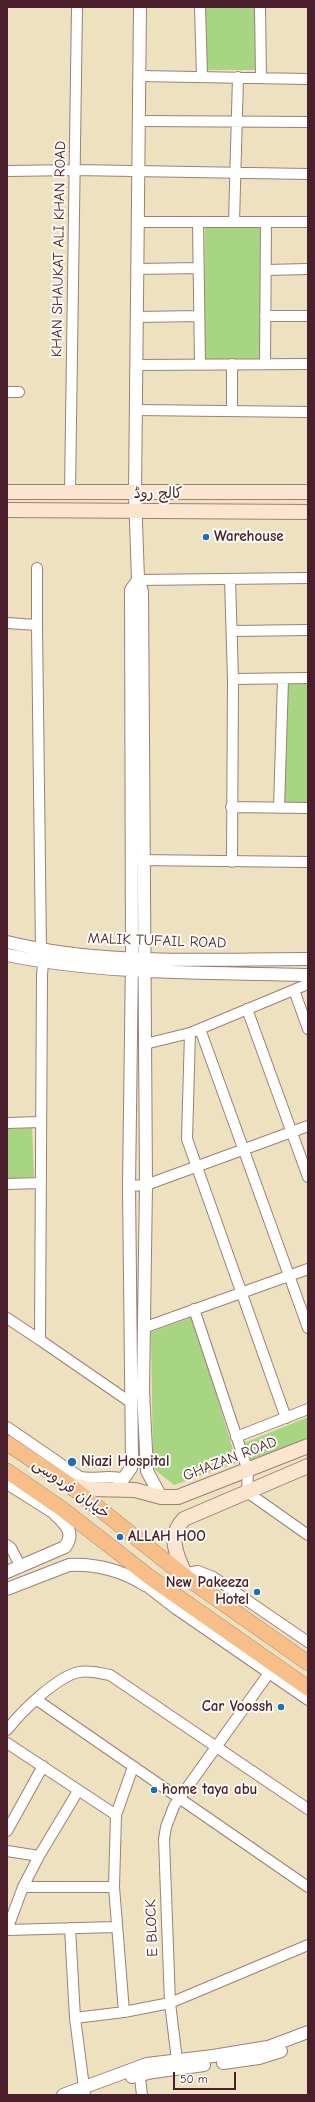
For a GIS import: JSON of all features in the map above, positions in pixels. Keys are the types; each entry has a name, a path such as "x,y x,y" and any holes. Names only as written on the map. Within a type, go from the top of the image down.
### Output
{"main road":[{"name":"کالج روڈ","path":"7,492 308,492"},
{"name":"کالج روڈ","path":"7,510 308,512"},
{"name":"خیابان فردوسی","path":"7,1443 68,1484 187,1578 308,1663"},
{"name":"GHAZAN ROAD","path":"68,1484 91,1489 120,1484 161,1497 184,1496 308,1446"},
{"path":"187,1578 174,1542 176,1530 179,1524 195,1513 308,1466"},
{"name":"خیابان فردوسی","path":"7,1471 148,1582 308,1688"}],"street":[{"name":"KHAN SHAUKAT ALI KHAN ROAD","path":"70,491 76,170 77,7"},
{"path":"140,7 135,492 137,511 138,580 142,592 145,861 146,1185 143,1328 146,1463 149,1477 161,1497"},
{"path":"200,7 202,76"},
{"path":"260,7 261,78"},
{"path":"139,76 308,79"},
{"path":"234,222 238,121 238,77"},
{"path":"138,121 308,122"},
{"path":"7,171 76,170 308,174"},
{"path":"137,222 308,222"},
{"path":"198,222 200,364"},
{"path":"265,364 266,222"},
{"path":"137,269 198,268"},
{"path":"266,270 308,270"},
{"path":"137,317 199,316"},
{"path":"265,316 308,316"},
{"path":"136,364 308,364"},
{"path":"232,364 232,411"},
{"path":"7,392 19,392"},
{"path":"136,410 308,412"},
{"path":"37,568 41,950"},
{"path":"230,578 233,679 231,807 232,862"},
{"path":"138,580 308,578"},
{"path":"7,1427 80,1477 89,1479 116,1476 120,1484 131,1468 129,1186 132,965 130,860 131,590 138,580"},
{"path":"7,623 37,625"},
{"path":"232,631 308,630"},
{"path":"233,679 308,678"},
{"path":"279,808 283,679"},
{"path":"231,807 308,808"},
{"path":"130,860 308,862"},
{"name":"MALIK TUFAIL ROAD","path":"7,942 41,950 132,965"},
{"name":"MALIK TUFAIL ROAD","path":"7,955 43,963 132,965 308,959"},
{"path":"40,1340 43,963"},
{"name":"MALIK TUFAIL ROAD","path":"145,965 308,975"},
{"path":"145,1044 190,1033 308,984"},
{"path":"294,990 308,1029"},
{"path":"247,1009 308,1177"},
{"path":"200,1029 308,1328"},
{"path":"190,1033 187,1139 286,1418"},
{"path":"7,1123 41,1122"},
{"path":"129,1186 146,1185 197,1168 308,1126"},
{"path":"7,1184 41,1182"},
{"path":"143,1328 308,1269"},
{"path":"194,1309 248,1471 247,1492 308,1535"},
{"path":"7,1318 130,1402"},
{"path":"236,1437 308,1409"},
{"path":"7,1484 58,1511 69,1530 68,1543 60,1551 7,1572"},
{"path":"7,1545 11,1548 21,1566"},
{"path":"7,1589 69,1565 77,1564 148,1582 176,1609 308,1700"},
{"path":"187,1578 192,1572 198,1571 213,1577 308,1642"},
{"path":"7,1730 37,1700 58,1682 71,1674 88,1671 110,1675 308,1809"},
{"name":"E BLOCK","path":"177,2060 170,2003 164,1839 171,1813 179,1799 269,1673"},
{"path":"37,1700 179,1799 308,1886"},
{"path":"7,1744 43,1766 78,1791 116,1815"},
{"path":"7,1831 43,1766"},
{"path":"124,2012 116,1927 114,1886 116,1815 133,1767"},
{"path":"78,1791 39,1856 23,1887 10,1913 7,1930 116,1927"},
{"path":"7,1850 39,1856"},
{"path":"23,1887 114,1886"},
{"path":"70,1928 75,2018 85,2093"},
{"path":"75,2018 124,2012 170,2003 308,1945"},
{"path":"63,2095 85,2093 140,2070 177,2060 214,2056 268,2047 308,2032"},
{"path":"140,2070 259,2058 308,2040"},
{"path":"140,2070 142,2095"}],"green space":[{"path":"205,7 255,7 255,70 206,70"},
{"path":"205,227 261,228 260,360 203,360"},
{"path":"286,682 308,683 308,803 284,804"},
{"path":"32,1128 34,1177 7,1179 7,1129"},
{"path":"193,1317 237,1463 174,1485 153,1468 151,1332"},
{"path":"308,1417 308,1441 250,1462 244,1443"}],"place":[{"name":"Warehouse","path":"206,537"},
{"name":"Niazi Hospital","path":"72,1462"},
{"name":"ALLAH HOO","path":"120,1537"},
{"name":"New Pakeeza Hotel","path":"257,1592"},
{"name":"Car Voossh","path":"281,1707"},
{"name":"home taya abu","path":"154,1790"}]}
